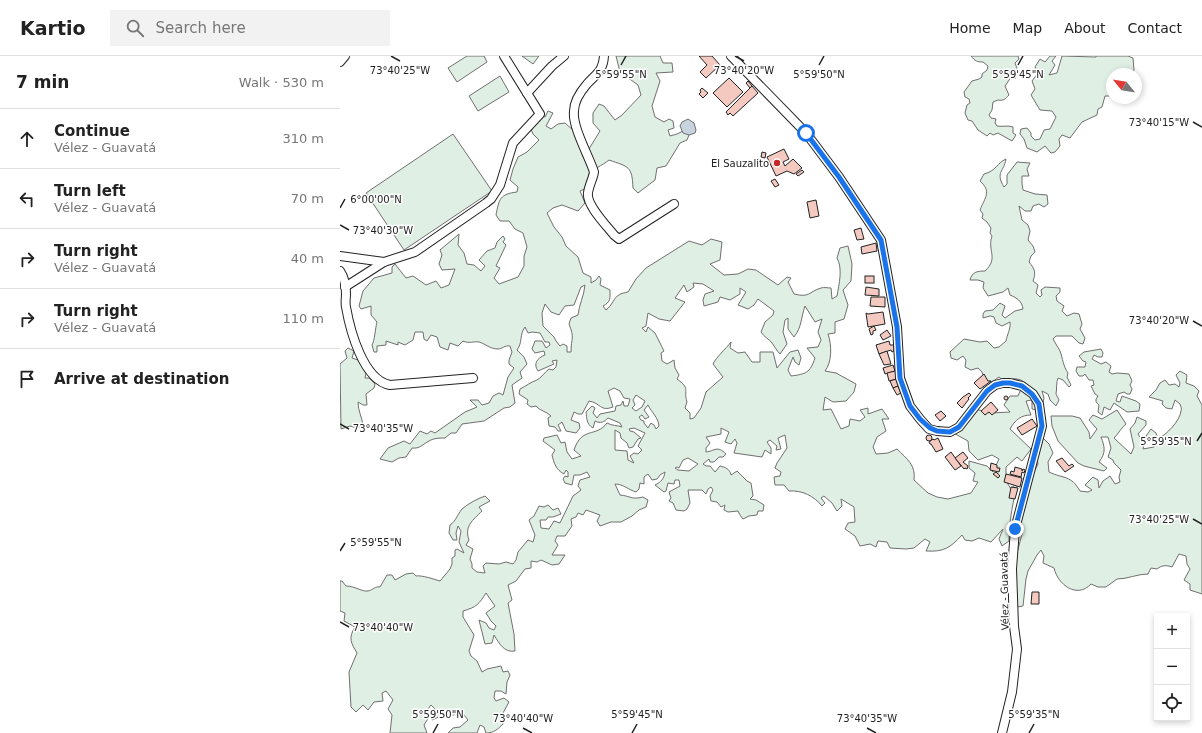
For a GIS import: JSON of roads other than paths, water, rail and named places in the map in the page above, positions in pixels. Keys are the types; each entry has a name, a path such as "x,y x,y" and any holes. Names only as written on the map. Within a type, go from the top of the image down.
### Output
{"street":[{"path":"340,62 345,56"},
{"path":"345,287 384,262 415,252 491,199 500,185 513,143 540,114 504,56"},
{"path":"526,93 552,66 564,56"},
{"path":"604,56 603,65 600,71 578,96 574,111 576,124 594,172 588,190 590,202 619,239 674,204"},
{"name":"Vélez - Guavatá","path":"731,56 806,133 839,177 881,240 897,327 900,378 910,406 920,419 930,428 937,431 950,432 959,427 987,391 995,385 1003,383 1022,386 1032,394 1039,404 1042,426 1015,529 1012,569 1014,626 1017,649 1012,692 1002,733"},
{"path":"340,256 384,262"},
{"path":"340,271 345,287 345,305 357,348 370,370 379,381 390,386 473,378"}],"place":[{"name":"El Sauzalito","path":"777,163"}]}
